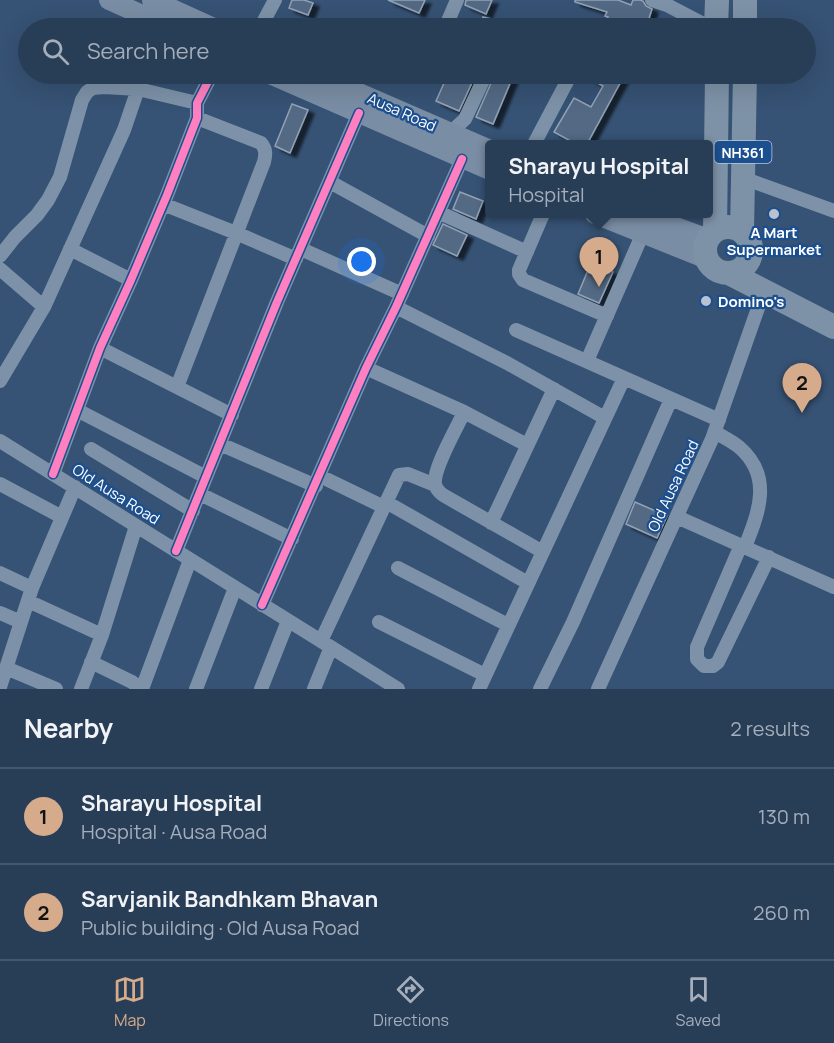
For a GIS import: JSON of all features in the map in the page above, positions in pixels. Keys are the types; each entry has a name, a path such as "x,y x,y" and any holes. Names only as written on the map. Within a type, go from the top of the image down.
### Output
{"highway":[{"path":"716,18 717,0"},
{"path":"745,0 745,18"},
{"name":"NH361","path":"713,171 717,84"},
{"name":"NH361","path":"742,231 745,84"},
{"name":"NH361","path":"710,243 711,218"},
{"path":"738,269 752,248 742,231 733,227 724,227 710,243 712,267 720,272 738,269 834,309"},
{"path":"738,269 764,291 834,327"}],"main road":[{"path":"109,0 177,13"},
{"path":"152,0 177,13"},
{"path":"292,84 485,168"},
{"name":"Ausa Road","path":"338,84 485,148"},
{"path":"607,218 643,233 710,243"},
{"path":"652,218 710,243"}],"street":[{"path":"265,18 275,0"},
{"path":"449,18 457,0"},
{"path":"652,0 692,18"},
{"path":"52,474 100,348 163,204 197,118 197,103 207,84"},
{"path":"450,133 465,119 481,84"},
{"path":"536,140 566,84"},
{"path":"0,256 48,200 60,177 82,100 87,92 93,88 104,87 138,89 197,103"},
{"path":"0,381 44,307 124,129 138,89"},
{"path":"176,551 298,254 359,114"},
{"path":"177,387 264,162 265,148 261,143 197,118"},
{"path":"262,605 366,368 402,294 462,159"},
{"path":"743,178 834,211"},
{"path":"330,182 428,236"},
{"path":"163,204 402,294"},
{"path":"438,212 527,252"},
{"path":"541,218 519,274 524,280 607,316"},
{"path":"587,361 643,233"},
{"path":"70,249 131,280"},
{"path":"0,269 44,307"},
{"name":"Old Ausa Road","path":"598,689 717,426 764,291"},
{"path":"396,307 507,363 605,418"},
{"path":"516,330 671,399 717,426 739,446 759,473 760,498 757,518 700,640 696,654 697,659 704,666 713,666 718,662 769,557"},
{"path":"100,348 232,415"},
{"path":"366,368 464,412 527,445"},
{"path":"478,689 624,378"},
{"path":"491,523 554,389"},
{"path":"540,689 577,612 671,399"},
{"path":"76,410 206,477"},
{"path":"464,412 435,477 437,490 543,552"},
{"name":"Old Ausa Road","path":"0,441 399,689"},
{"path":"220,444 385,504 528,583"},
{"path":"91,449 193,511"},
{"path":"314,689 326,644 399,475 408,474 435,485"},
{"path":"0,484 62,517"},
{"path":"0,687 5,663 30,595 75,487"},
{"path":"200,494 292,539"},
{"path":"677,517 834,586"},
{"path":"81,689 102,635 136,526"},
{"path":"91,662 142,689 190,560"},
{"path":"398,568 508,626"},
{"path":"0,573 30,595 102,635"},
{"path":"196,689 235,588"},
{"path":"0,613 21,622"},
{"path":"261,689 288,621"},
{"path":"379,622 485,675"},
{"path":"5,663 56,689"}],"building":[{"path":"292,0 313,3 308,15 289,8"},
{"path":"388,0 425,0 419,13"},
{"path":"466,0 492,0 486,14 465,5"},
{"path":"575,0 618,0 631,5 633,0 640,0 652,9 649,18 608,18 605,16 607,12 575,2"},
{"path":"444,84 471,84 459,111 436,101"},
{"path":"491,84 510,84 493,124 476,117"},
{"path":"600,84 620,84 589,140 569,140 554,132 574,98 591,107 603,86"},
{"path":"292,104 308,110 290,153 275,146"},
{"path":"460,192 483,201 476,219 453,209"},
{"path":"443,224 467,235 457,256 433,245"},
{"path":"591,263 613,272 599,303 578,294"},
{"path":"635,502 667,516 657,538 626,524"}],"cycle path":[{"path":"53,474 100,348 167,195 197,118 197,103 207,84"},
{"path":"176,551 277,302 359,113"},
{"path":"262,605 366,368 396,307 462,159"}],"place":[{"name":"A Mart Supermarket","path":"774,214"},
{"name":"Sharayu Hospital","path":"599,287"},
{"name":"Domino's","path":"706,301"},
{"name":"Sarvjanik Bandhkam Bhavan","path":"802,413"}]}
